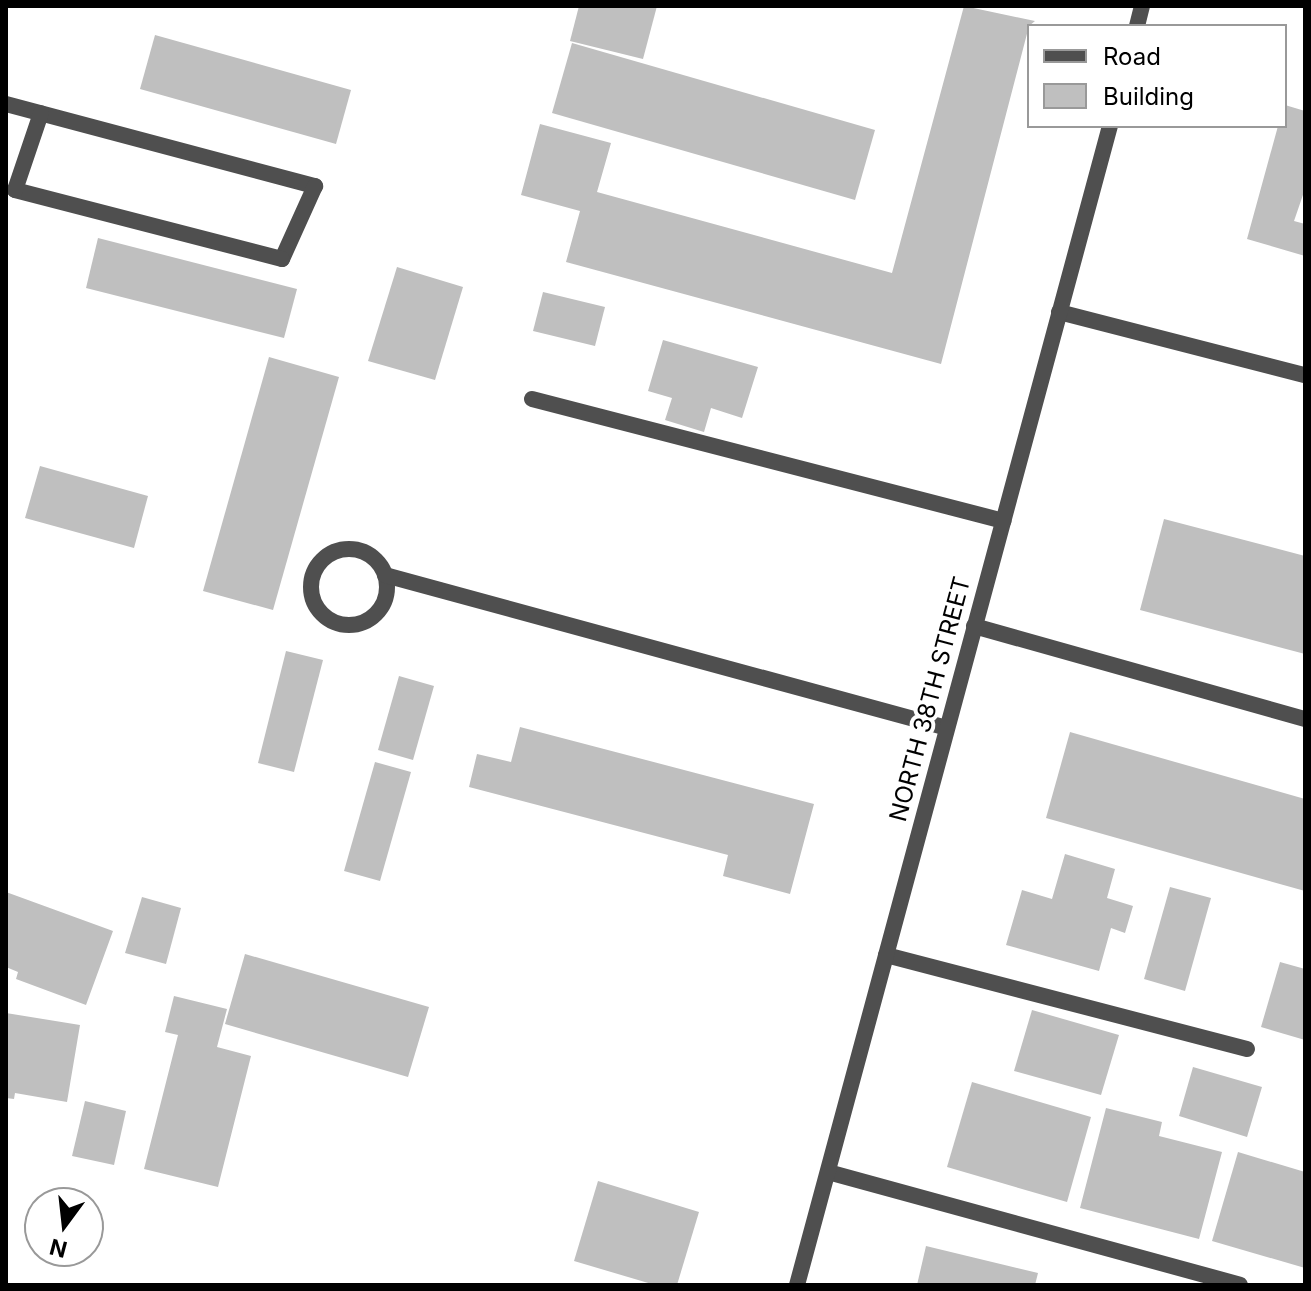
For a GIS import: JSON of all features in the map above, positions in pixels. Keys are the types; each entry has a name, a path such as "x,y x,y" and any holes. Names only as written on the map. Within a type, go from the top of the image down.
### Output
{"street":[{"path":"6,104 41,113 238,166 315,186 282,259 15,190 41,113"},
{"name":"NORTH 38TH STREET","path":"797,1285 1109,128"},
{"path":"1059,312 1305,375"},
{"path":"532,399 1003,521"},
{"path":"359,550 380,564 385,575 385,600 379,611 357,624 332,621 315,602 316,568 335,551 359,550"},
{"path":"385,575 947,728"},
{"path":"974,626 1305,719"},
{"path":"886,955 1247,1049"},
{"path":"828,1172 1240,1285"}],"building":[{"path":"579,6 657,6 643,59 570,41"},
{"path":"964,6 1035,21 1027,24 941,364 566,262 580,211 521,195 540,124 611,143 597,192 892,273"},
{"path":"155,35 351,90 336,144 140,89"},
{"path":"572,43 875,130 855,200 552,113"},
{"path":"1287,106 1305,111 1305,189 1294,221 1305,224 1305,256 1247,239 1277,128 1287,128"},
{"path":"98,238 297,289 284,338 86,288"},
{"path":"397,267 463,287 435,380 368,361"},
{"path":"543,292 605,307 595,346 533,331"},
{"path":"663,340 758,367 742,418 711,408 704,432 665,420 672,398 648,391"},
{"path":"269,357 339,377 273,610 203,591"},
{"path":"40,466 148,496 134,548 25,518"},
{"path":"1164,519 1305,556 1305,654 1140,610"},
{"path":"286,651 323,660 294,772 258,763"},
{"path":"399,676 434,686 413,760 378,750"},
{"path":"520,727 814,804 790,894 723,876 728,855 469,787 477,754 511,762"},
{"path":"1070,732 1305,799 1305,891 1046,818"},
{"path":"375,762 411,772 380,881 344,871"},
{"path":"1065,854 1115,869 1107,898 1133,906 1125,933 1111,928 1099,971 1006,945 1022,890 1052,899"},
{"path":"1170,887 1211,898 1185,991 1144,979"},
{"path":"6,892 113,931 86,1005 16,979 18,972 6,967"},
{"path":"142,897 181,908 166,964 125,953"},
{"path":"245,954 429,1007 408,1077 225,1024"},
{"path":"1280,962 1305,969 1305,1040 1261,1027"},
{"path":"174,996 227,1009 217,1047 251,1056 218,1187 144,1169 178,1035 165,1032"},
{"path":"1032,1010 1119,1035 1101,1095 1014,1071"},
{"path":"6,1013 80,1025 67,1102 15,1093 14,1099 6,1098"},
{"path":"1193,1067 1262,1087 1247,1137 1179,1116"},
{"path":"972,1082 1091,1117 1067,1202 947,1167"},
{"path":"85,1101 126,1111 114,1165 72,1156"},
{"path":"1106,1108 1162,1122 1159,1136 1222,1152 1199,1239 1080,1208"},
{"path":"1238,1152 1305,1172 1305,1268 1212,1241"},
{"path":"598,1181 699,1212 677,1285 655,1285 574,1261"},
{"path":"926,1246 1038,1273 1035,1285 917,1285"}]}
